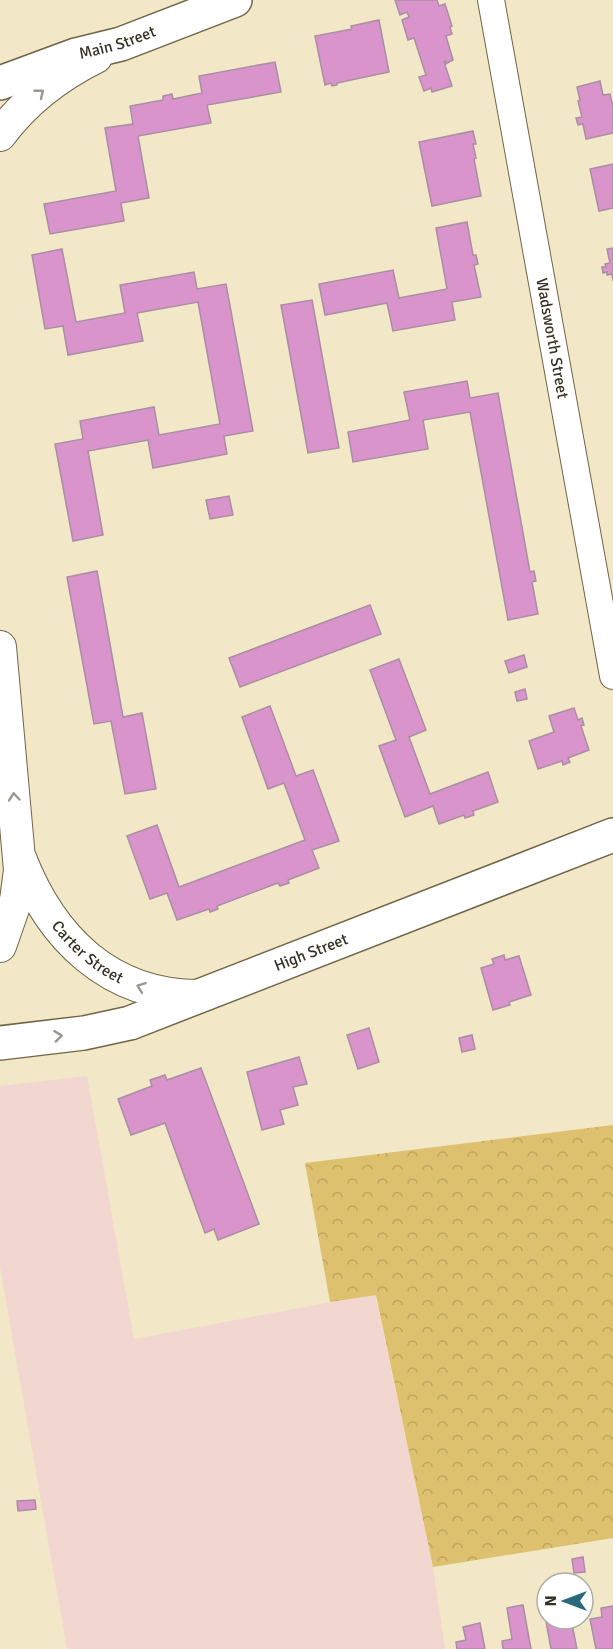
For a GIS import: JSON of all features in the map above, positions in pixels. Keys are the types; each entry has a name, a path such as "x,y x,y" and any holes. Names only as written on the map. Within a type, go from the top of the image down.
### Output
{"main road":[{"name":"Main Street","path":"0,82 76,55 121,44 235,0"},
{"name":"High Street","path":"0,1043 111,1028 153,1015 613,835"}],"street":[{"name":"Wadsworth Street","path":"491,0 613,676"},
{"path":"0,135 40,92 73,70 121,44"},
{"name":"Carter Street","path":"0,647 20,870 16,900 0,946"},
{"name":"Carter Street","path":"19,855 43,906 60,930 76,947 108,972 147,989 173,995 199,996"}],"shaded area":[{"path":"87,1076 134,1339 375,1294 433,1567 445,1649 67,1649 0,1267 0,1086"}],"green space":[{"path":"613,1125 613,1538 433,1567 376,1295 330,1302 305,1163"}],"building":[{"path":"395,0 437,0 439,6 445,4 452,26 450,27 452,34 446,36 453,60 446,64 446,61 444,62 452,86 432,92 431,88 424,91 419,77 426,75 414,38 408,40 402,20 409,17 407,12 400,15"},
{"path":"379,20 389,72 337,83 337,85 332,86 331,83 325,85 315,36 352,29 351,26"},
{"path":"275,62 281,92 207,105 211,123 138,136 149,198 121,203 124,221 50,234 44,204 116,191 105,128 133,124 130,106 163,100 163,96 172,94 173,99 202,93 199,76"},
{"path":"600,81 603,95 610,94 613,107 613,133 586,139 583,124 578,125 576,118 582,117 577,87"},
{"path":"473,131 476,144 473,144 476,158 474,159 481,196 432,206 419,142"},
{"path":"613,164 613,208 599,211 590,169"},
{"path":"467,222 473,255 476,255 478,264 474,265 481,297 452,302 455,320 393,331 387,303 325,315 319,284 393,270 399,298 447,289 436,228"},
{"path":"613,248 613,281 612,274 603,273 602,267 610,263 607,249"},
{"path":"62,249 76,322 125,313 120,285 194,272 197,289 226,284 253,431 224,436 227,454 153,468 148,440 88,451 103,535 73,541 55,444 83,439 80,421 154,407 159,435 220,424 198,302 137,313 143,341 68,355 63,326 45,329 32,255"},
{"path":"312,300 339,448 308,453 281,305"},
{"path":"467,381 470,398 498,393 530,572 534,571 536,581 532,582 538,614 508,620 470,412 423,420 428,449 353,462 348,432 410,420 404,392"},
{"path":"229,496 233,515 210,519 206,500"},
{"path":"97,571 123,717 142,713 156,789 125,794 111,721 94,724 67,577"},
{"path":"370,605 381,634 240,687 229,658"},
{"path":"524,655 527,667 509,673 505,661"},
{"path":"399,659 426,730 409,737 430,794 488,772 498,802 473,811 474,815 465,818 464,815 439,824 433,806 405,817 379,746 396,740 370,670"},
{"path":"525,689 527,699 517,701 515,692"},
{"path":"270,706 296,776 313,770 339,841 312,850 319,868 288,880 289,883 280,886 278,883 217,906 218,909 210,912 209,909 177,920 167,893 150,899 127,836 157,825 179,887 305,840 284,783 268,789 242,717"},
{"path":"574,708 578,720 582,718 584,725 581,726 589,750 568,758 570,762 563,765 562,761 538,769 529,741 554,732 549,716"},
{"path":"504,955 505,960 519,956 531,995 493,1010 481,968 494,964 492,959"},
{"path":"369,1028 379,1062 358,1069 347,1035"},
{"path":"472,1035 475,1049 462,1052 459,1038"},
{"path":"299,1057 307,1084 293,1087 298,1105 280,1110 284,1124 262,1130 247,1072"},
{"path":"201,1068 259,1224 218,1240 214,1229 205,1233 165,1123 131,1135 118,1099 152,1086 150,1080 165,1075 167,1080"},
{"path":"35,1500 36,1509 18,1511 17,1501"},
{"path":"583,1557 585,1571 574,1571 572,1559"},
{"path":"523,1605 531,1649 503,1649 502,1641 512,1639 507,1608"},
{"path":"613,1606 613,1649 596,1649 592,1631 595,1631 595,1618 602,1617 601,1608"},
{"path":"480,1623 485,1649 457,1649 456,1642 466,1640 463,1627"},
{"path":"548,1631 573,1631 577,1649 551,1649"}]}
